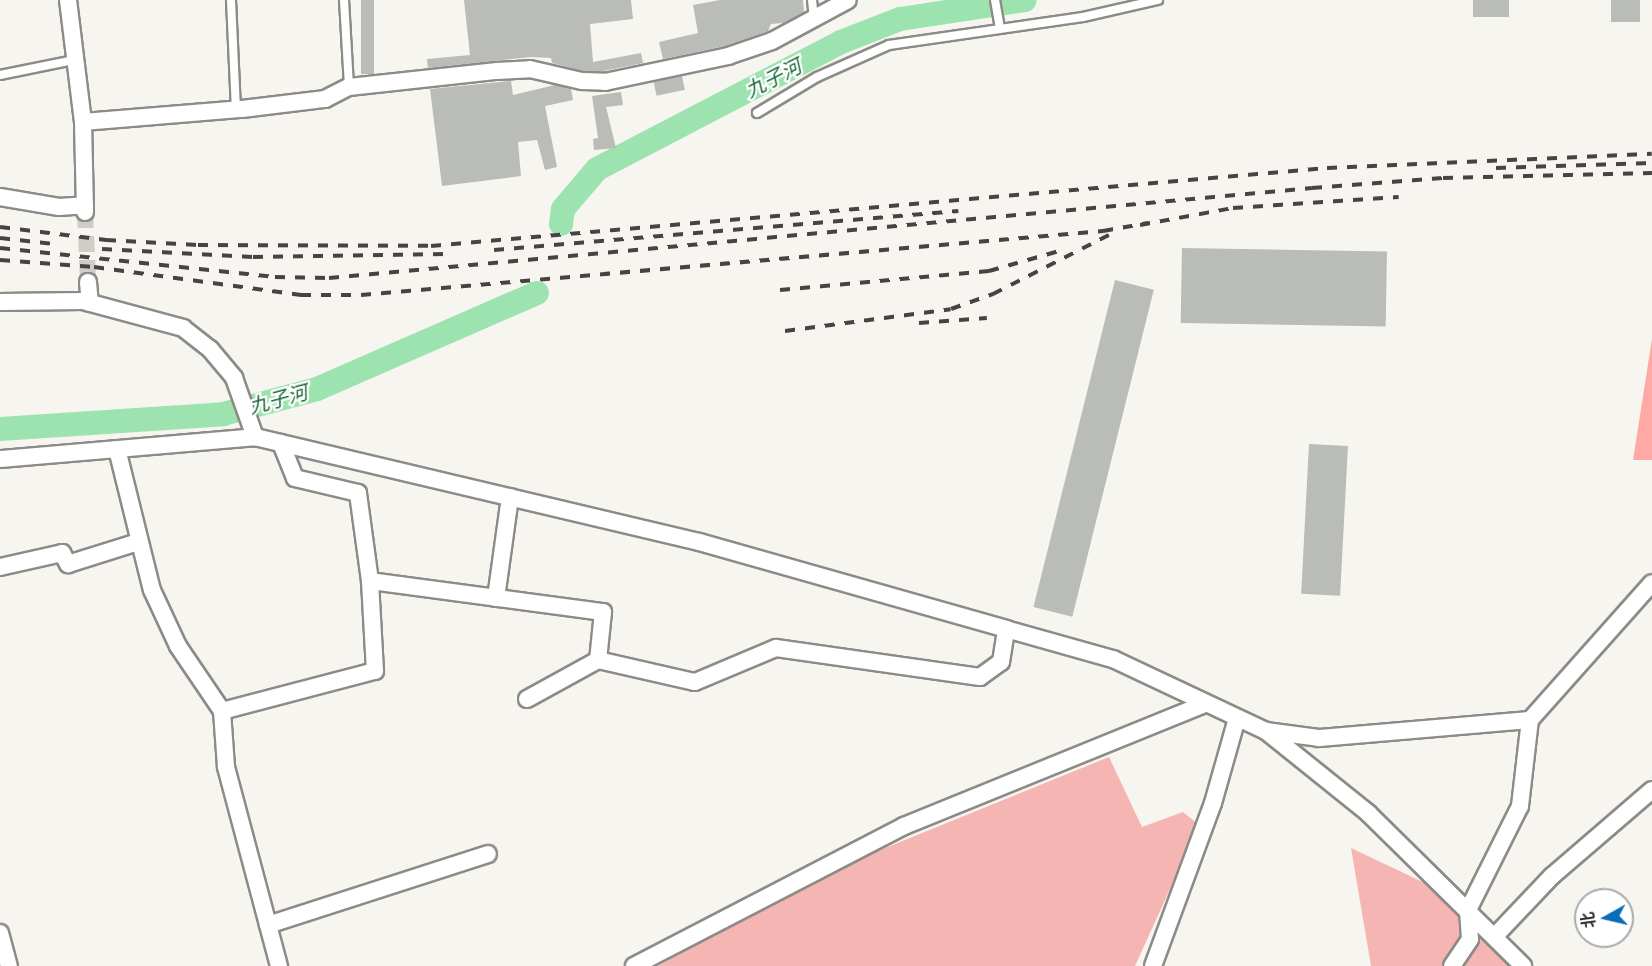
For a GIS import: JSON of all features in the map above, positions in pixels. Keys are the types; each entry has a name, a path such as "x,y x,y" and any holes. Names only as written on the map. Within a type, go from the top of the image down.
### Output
{"street":[{"path":"0,197 59,207 85,208 83,122 68,0"},
{"path":"83,122 325,99 349,87 530,69 582,81 605,82 728,56 772,41 848,0"},
{"path":"88,282 90,303"},
{"path":"0,302 90,303 183,328 210,349 234,378 255,437"},
{"path":"0,459 255,437 699,542 1113,659 1266,731 1368,813 1523,966"},
{"path":"222,711 375,671 370,581 358,493 295,478 281,443"},
{"path":"117,449 138,542 152,591 178,645 222,711 226,767 279,966"},
{"path":"496,598 510,497"},
{"path":"0,567 62,552 68,564 138,542"},
{"path":"370,581 603,612 598,660"},
{"path":"1452,966 1470,939 1468,910 1520,806 1530,720 1652,583"},
{"path":"527,699 598,660 695,682 776,648 980,677 1001,662 1006,629"},
{"path":"634,966 904,826 1205,704"},
{"path":"1153,966 1213,803 1237,718"},
{"path":"1266,731 1319,738 1530,720"},
{"path":"1495,936 1552,876 1652,790"},
{"path":"268,925 488,854"},
{"path":"0,933 9,966"}],"lane":[{"path":"231,0 236,109"},
{"path":"344,0 349,87"},
{"path":"812,0 814,19"},
{"path":"995,0 1000,29"},
{"path":"757,113 817,77 889,45 1083,17 1158,0"},
{"path":"0,75 74,60"}],"shaded area":[{"path":"1652,339 1652,460 1633,460"},
{"path":"1109,757 1142,827 1183,812 1199,825 1135,966 658,966 831,870"},
{"path":"1351,848 1427,884 1510,966 1371,966"}],"building":[{"path":"361,0 374,0 374,74 361,74"},
{"path":"464,0 631,0 633,19 590,24 593,62 641,53 643,63 604,71 583,71 552,63 551,58 531,57 428,68 427,59 470,55"},
{"path":"720,0 803,0 804,12 783,23 771,24 768,31 725,46 663,59 659,42 698,33 693,5"},
{"path":"1473,0 1509,0 1509,17 1473,17"},
{"path":"1611,0 1640,0 1640,22 1611,22"},
{"path":"682,76 685,90 657,96 654,82"},
{"path":"511,81 513,95 555,85 571,89 573,100 545,106 557,167 545,170 537,140 518,142 521,176 442,186 430,89"},
{"path":"621,92 623,105 606,107 616,148 594,150 593,139 598,138 592,96"},
{"path":"1182,248 1387,252 1386,327 1181,323"},
{"path":"1115,280 1154,290 1072,617 1033,607"},
{"path":"1309,444 1348,446 1340,596 1301,594"}],"waterway":[{"name":"九子河","path":"561,224 563,209 597,169 841,42 900,19 1025,0"},
{"name":"九子河","path":"0,429 223,414 317,389 537,293"}],"tunnel":[{"path":"85,212 88,282"}],"railway":[{"path":"0,227 106,240 198,245 431,246 1327,168 1652,154"},
{"path":"1496,168 1652,163"},
{"path":"0,248 275,277 329,278 1312,188 1443,178 1652,173"},
{"path":"1140,225 1233,208 1399,197"},
{"path":"494,250 958,211"},
{"path":"0,260 94,267 301,295 361,295 1103,231 1148,223"},
{"path":"785,331 951,309 993,294 1109,235"},
{"path":"0,238 54,244"},
{"path":"102,249 253,257 447,254"},
{"path":"780,290 989,271 1059,251"},
{"path":"919,323 987,318"}]}
